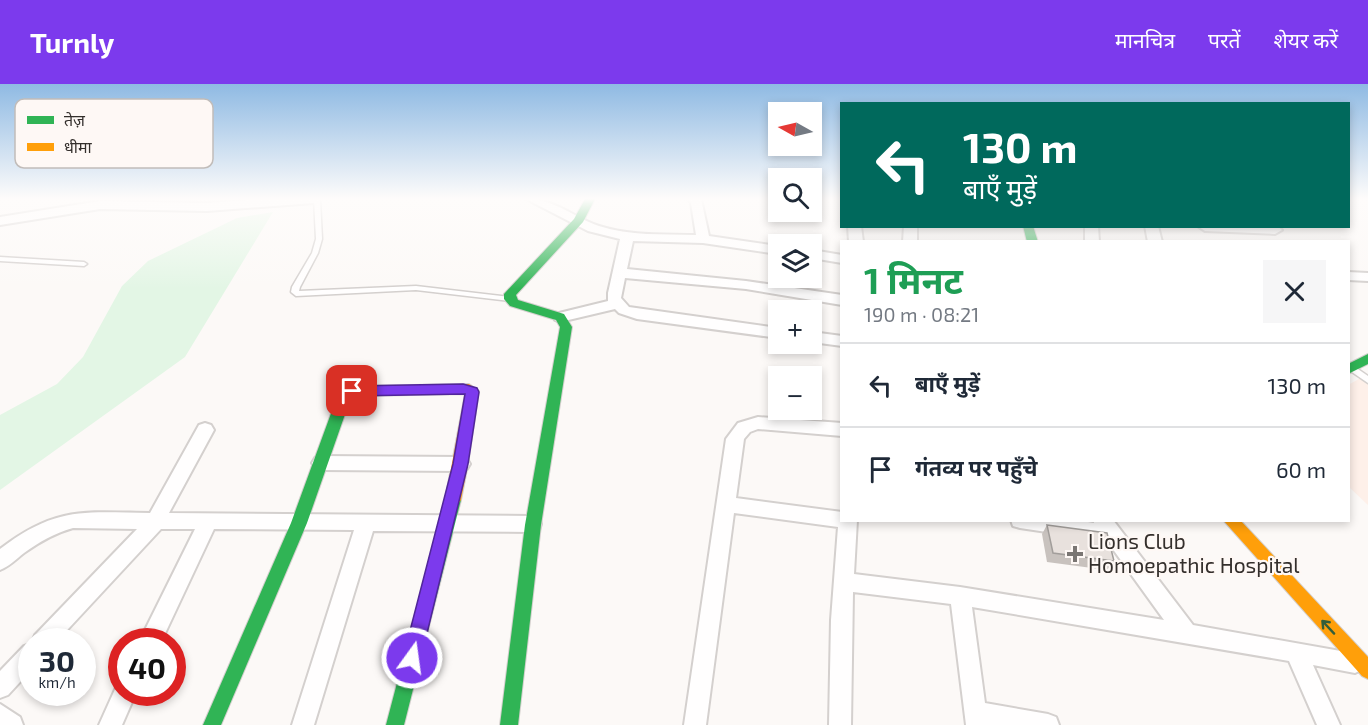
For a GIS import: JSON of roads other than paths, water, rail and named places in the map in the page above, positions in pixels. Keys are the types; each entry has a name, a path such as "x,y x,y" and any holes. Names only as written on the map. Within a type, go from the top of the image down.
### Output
{"street":[{"path":"570,229 513,288 510,299 514,303 561,317 617,304"},
{"path":"596,229 627,237 703,239 768,249"},
{"path":"701,229 703,239"},
{"path":"627,237 615,293 617,304 624,310 637,314 768,332"},
{"path":"822,256 840,259"},
{"path":"621,273 746,285 840,300"},
{"path":"1350,276 1368,277"},
{"path":"508,725 532,524 566,327 561,317"},
{"path":"822,338 840,341"},
{"path":"1350,369 1368,358"},
{"path":"212,725 299,523 347,394 352,391 463,388 472,392 461,464 395,725"},
{"path":"695,725 726,504 739,430 747,425 758,423 840,430"},
{"path":"55,628 155,522 205,430"},
{"path":"321,463 461,464"},
{"path":"726,504 840,520"},
{"path":"0,561 30,536 52,525 74,520 532,524"},
{"path":"157,628 208,522"},
{"path":"840,725 843,582 848,522"},
{"path":"1045,522 1107,527 1187,634"},
{"path":"1232,522 1366,661"},
{"path":"1249,522 1366,661"},
{"path":"303,725 366,523"},
{"path":"843,582 960,596 1366,661"},
{"path":"960,596 976,718 1048,725"},
{"path":"1296,651 1329,725"},
{"path":"0,687 18,668"},
{"path":"110,725 119,706"},
{"path":"0,715 12,725"}],"lane":[{"path":"318,229 319,239 315,253 296,287 295,292 298,294 416,288 510,299"},
{"path":"0,259 84,264"},
{"path":"1350,369 1368,380"}],"place":[{"name":"Lions Club Homoepathic Hospital","path":"1075,554"}]}
